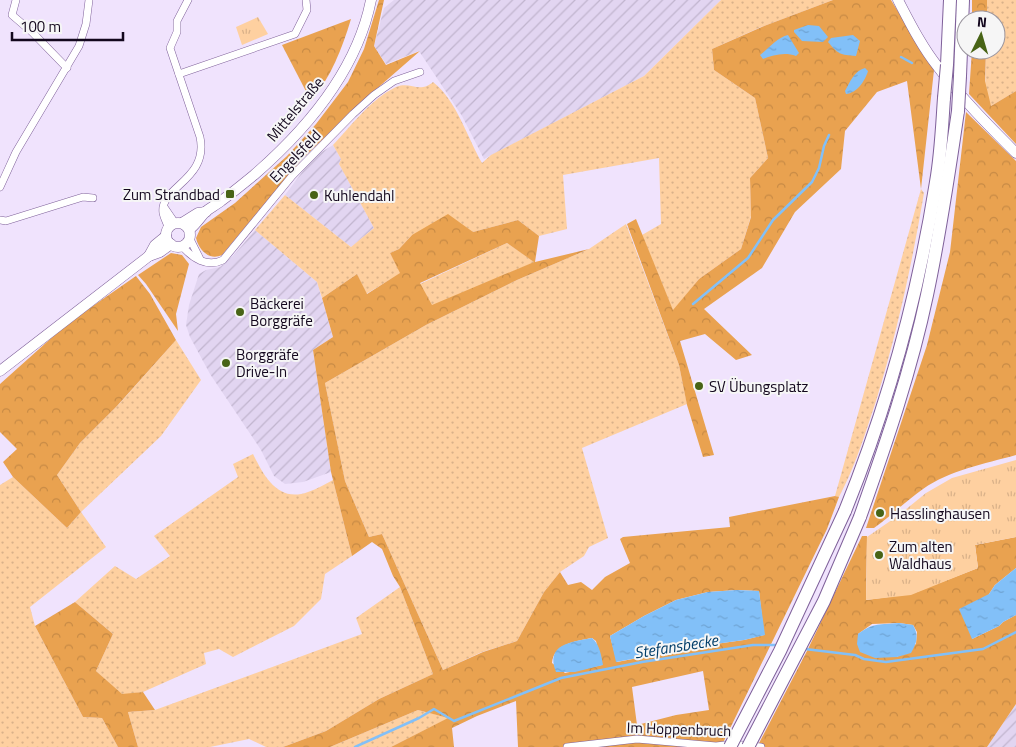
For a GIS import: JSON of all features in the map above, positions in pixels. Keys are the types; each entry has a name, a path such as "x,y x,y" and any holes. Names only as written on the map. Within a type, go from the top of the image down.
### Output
{"highway":[{"path":"730,747 785,642 845,511 870,449 895,370 914,294 936,180 948,65 950,0"},
{"path":"748,747 824,601 860,517 907,375 927,297 940,232 958,111 963,0"}],"main road":[{"name":"Mittelstraße","path":"0,371 149,256 160,252 178,234 199,222 206,212 273,158 317,111 334,87 351,58 361,35 371,0"},
{"path":"898,0 908,20 937,66 969,105 1016,153"}],"street":[{"path":"16,0 12,15 32,32 67,68"},
{"path":"0,187 16,152 79,46 84,34 88,0"},
{"path":"188,0 177,21 177,32 170,48 179,74 295,34 307,10 306,0"},
{"name":"Engelsfeld","path":"179,74 202,148 196,169 169,196 164,207 188,253 195,258 212,264 223,260 292,176 353,114 374,95 394,81 420,72"},
{"path":"0,220 6,221 83,197 93,198"},
{"name":"Im Hoppenbruch","path":"567,747 637,739 716,746 733,744 762,747"}],"shaded area":[{"path":"394,0 721,0 644,76 484,159 462,116 419,51 386,64 374,46 384,8"},
{"path":"333,145 341,159 339,164 374,228 351,247 285,195 306,167 320,153"},
{"path":"255,230 317,282 333,337 313,350 331,472 303,482 285,484 274,476 261,450 210,374 190,337 186,325 189,305 199,274 206,270 220,267 233,256"},
{"path":"1016,704 1016,747 987,747"}],"green space":[{"path":"379,0 384,0 374,46 386,65 420,51 302,159 222,255 213,257 205,253 196,238 201,227 235,203 287,156 316,124 348,82 364,49"},
{"path":"721,0 833,0 761,27 712,49 714,70 755,98 768,158 750,178 751,216 741,249 699,279 673,311 642,235 661,224 659,158 563,175 567,229 539,236 518,220 473,232 412,235 399,249 390,253 401,273 366,294 357,274 322,298 317,282 255,230 285,195 351,247 374,228 339,164 341,159 333,145 370,105 396,87 406,85 423,87 433,82 449,99 482,163 491,155 644,76"},
{"path":"833,0 891,0 934,70 921,189 907,81 877,92 845,131 841,169 795,212 762,268 704,309 752,355 736,360 705,334 680,341 714,455 703,457 687,405 679,365 627,224 636,219 673,310 699,279 741,249 751,217 750,178 768,158 755,98 714,70 712,49 764,26"},
{"path":"972,0 987,0 987,10 972,10"},
{"path":"987,0 1016,0 1016,91 991,106 985,89 986,60 1006,60 1006,10 987,10"},
{"path":"258,17 268,34 242,45 236,27"},
{"path":"351,19 335,62 311,101 282,45"},
{"path":"971,60 986,60 985,81 991,106 1016,91 1016,144 969,94"},
{"path":"966,112 1016,161 1016,455 968,468 933,482 874,528 866,528 927,345 950,252"},
{"path":"921,189 924,193 914,246 884,375 855,462 839,497 835,496"},
{"path":"448,214 473,232 518,220 539,236 535,262 589,249 517,280 426,325 325,383 345,481 369,537 382,534 443,670 483,652 517,641 544,592 560,572 568,585 581,582 592,590 605,577 630,563 620,539 623,537 730,527 729,517 835,496 839,497 827,529 721,747 518,747 516,701 452,728 454,747 391,747 448,718 418,710 330,747 283,747 326,731 379,699 433,674 400,587 393,576 382,549 372,542 352,556 331,472 313,350 333,337 322,298 357,274 367,294 400,273 390,253 399,249 412,235","holes":["507,243 534,262 432,305 420,283","759,591 764,635 617,662 610,636 676,600 708,592","592,638 596,641 602,665 565,673 552,663 556,652 566,644","703,671 709,710 676,715 637,725 632,687"]},
{"path":"626,224 679,365 687,404 582,448 608,538 589,547 584,556 560,572 544,592 517,641 482,652 443,670 382,534 369,537 345,481 325,383 426,325 517,280 589,249"},
{"path":"507,243 535,262 432,306 420,284"},
{"path":"171,253 182,255 189,264 176,314 178,331 138,275"},
{"path":"136,276 150,294 176,340 117,406 80,443 57,475 81,512 67,528 13,477 3,462 17,449 0,432 0,384 67,324"},
{"path":"176,340 201,380 161,436 81,512 57,475 80,443 120,403"},
{"path":"253,454 267,479 280,491 288,494 308,492 333,480 352,556 325,574 321,599 294,626 233,657 219,649 204,653 206,664 143,692 122,695 96,671 113,634 75,602 115,566 136,579 170,556 154,536 238,477 233,464"},
{"path":"1016,460 1016,537 975,545 978,568 911,595 866,600 867,537 926,493 952,478"},
{"path":"13,477 67,528 81,512 106,547 30,607 35,626 83,717 102,718 118,747 0,747 0,485"},
{"path":"862,536 867,536 866,600 911,594 978,568 975,545 1016,537 1016,568 995,585 989,594 972,639 999,626 1016,615 1016,704 987,747 757,747 808,649","holes":["899,623 913,625 917,632 916,644 897,657 886,657 858,634 872,624"]},
{"path":"400,587 433,674 379,699 326,731 283,747 266,747 249,739 210,747 138,747 128,712 155,710 362,634 356,618"},
{"path":"75,602 113,634 96,671 122,694 143,692 155,710 128,712 138,747 118,747 102,718 83,717 35,626"},
{"path":"418,710 449,718 391,747 330,747"}],"water":[{"path":"808,25 819,26 828,37 823,42 802,41 794,30"},
{"path":"788,35 799,53 796,56 779,54 763,59 760,55 777,40"},
{"path":"853,35 860,41 856,56 840,53 828,42 831,38"},
{"path":"865,68 868,71 863,82 857,89 846,94 845,91 853,77 861,69"},
{"path":"1016,568 1016,615 999,626 972,639 959,609 989,594 995,585"},
{"path":"759,591 765,635 616,662 610,636 676,600 708,592"},
{"path":"899,623 913,625 915,629 917,639 911,653 897,657 875,658 860,652 857,644 858,634 873,626"},
{"path":"592,638 601,654 603,665 575,672 556,672 554,655 557,650 568,643"}],"waterway":[{"path":"901,57 912,63"},
{"path":"693,304 748,258 773,220 812,182 819,168 824,146 829,135"},
{"name":"Stefansbecke","path":"805,649 855,655 864,659 886,662 983,649 1016,632"},
{"name":"Stefansbecke","path":"355,747 419,718 434,709 454,721 561,678 642,662 753,645 777,645"}],"place":[{"name":"Zum Strandbad","path":"230,194"},
{"name":"Kuhlendahl","path":"314,195"},
{"name":"Bäckerei Borggräfe","path":"240,312"},
{"name":"Borggräfe Drive-In","path":"226,363"},
{"name":"SV Übungsplatz","path":"699,386"},
{"name":"Hasslinghausen","path":"880,513"},
{"name":"Zum alten Waldhaus","path":"879,555"}]}
